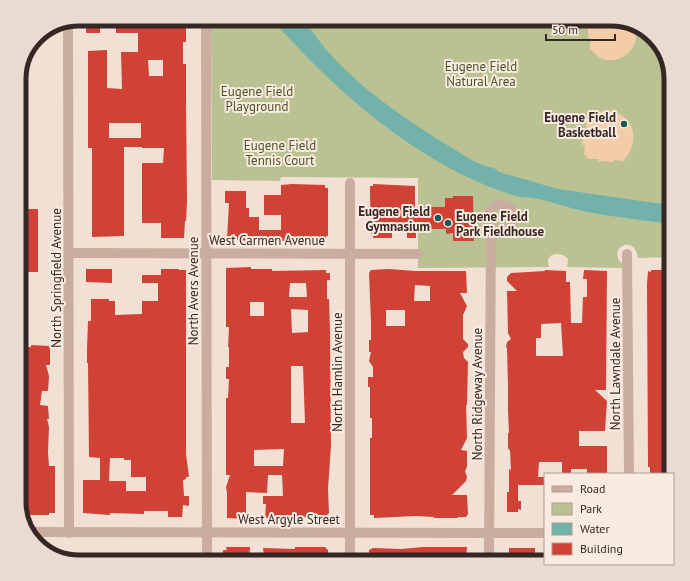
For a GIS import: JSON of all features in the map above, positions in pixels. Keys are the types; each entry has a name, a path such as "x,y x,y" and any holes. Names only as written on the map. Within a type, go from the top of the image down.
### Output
{"street":[{"name":"North Avers Avenue","path":"206,26 206,555"},
{"name":"North Springfield Avenue","path":"68,27 69,533"},
{"name":"North Hamlin Avenue","path":"350,183 350,555"},
{"name":"North Ridgeway Avenue","path":"489,555 491,227"},
{"name":"West Carmen Avenue","path":"69,253 418,254"},
{"name":"North Lawndale Avenue","path":"627,254 629,473"},
{"name":"West Argyle Street","path":"36,532 544,533"}],"green space":[{"path":"211,26 611,26 631,30 646,39 657,52 663,69 664,257 638,258 636,250 632,246 623,246 619,248 617,253 622,264 622,268 567,267 568,259 565,256 561,254 554,254 549,259 549,267 418,268 418,178 281,177 280,181 212,180"}],"sand":[{"path":"611,26 631,30 635,32 634,46 622,57 614,60 606,60 598,57 592,50 590,50 588,27"},
{"path":"602,111 609,111 621,115 630,123 633,141 629,153 624,161 598,161 598,159 589,159 584,154 585,145 582,145 587,119 590,119 595,114"}],"water":[{"path":"278,26 309,26 318,40 335,59 373,94 414,124 473,161 493,168 499,172 558,189 664,203 664,223 587,212 534,198 518,197 481,183 448,167 415,147 383,124 352,100"}],"building":[{"path":"86,26 100,26 100,33 86,33"},
{"path":"116,26 153,26 153,28 186,27 186,42 183,42 183,64 186,64 187,202 184,238 161,238 161,223 142,223 142,163 163,163 164,148 142,147 124,147 124,236 92,237 92,148 88,148 88,51 107,50 107,88 122,89 121,52 138,52 138,33 116,33","holes":["148,60 163,60 163,76 149,76","109,123 141,123 141,138 109,138"]},
{"path":"373,184 415,186 415,207 445,207 445,198 453,198 453,196 473,196 474,241 453,241 453,233 446,234 446,229 416,229 416,238 407,238 407,225 392,225 392,238 373,238 373,234 371,234 370,186 373,186"},
{"path":"281,185 325,185 325,188 328,188 328,236 326,236 326,239 289,238 289,241 281,241 263,240 263,238 250,239 250,241 227,239 229,203 225,203 225,191 246,191 246,208 249,208 249,217 259,217 259,230 281,230 281,215 264,215 264,195 281,195"},
{"path":"26,209 38,209 38,272 26,272"},
{"path":"251,267 251,269 272,269 272,271 326,270 326,273 330,273 330,280 327,280 327,299 329,299 330,332 331,445 328,489 329,513 326,516 265,518 266,504 263,504 263,496 283,496 282,475 268,475 267,493 246,492 246,519 227,518 226,487 230,475 226,475 226,398 228,398 229,379 226,379 226,367 229,367 229,327 226,327 226,268","holes":["290,283 306,283 307,297 289,297","250,302 264,302 264,316 250,316","291,309 308,310 308,332 292,333","291,366 303,366 305,423 291,423","284,449 283,466 254,466 254,450"]},
{"path":"86,269 112,269 112,283 86,282"},
{"path":"161,269 186,270 186,454 189,477 186,477 186,479 183,480 184,496 189,496 189,506 183,505 182,517 168,517 168,511 144,511 144,514 110,513 110,515 83,513 83,480 100,480 100,458 89,457 87,348 88,321 91,321 91,299 109,299 109,301 115,301 115,315 142,314 142,301 158,301 158,283 142,283 142,275 161,275","holes":["110,458 124,458 124,460 131,460 131,477 146,477 146,491 126,491 126,481 109,481"]},
{"path":"371,270 466,271 467,293 460,293 467,306 463,315 463,339 468,344 468,347 463,352 464,358 468,362 466,405 467,438 461,450 467,451 467,467 465,471 467,477 466,481 452,495 467,495 468,514 466,517 434,518 416,516 374,518 374,515 370,515 370,438 372,438 372,418 370,418 370,387 368,387 368,377 373,377 373,367 369,361 371,352 369,352 369,340 371,340 371,323 369,273","holes":["415,285 430,286 430,301 414,301","386,310 405,310 405,326 386,326"]},
{"path":"545,270 566,271 566,282 570,282 571,323 582,323 583,297 587,297 587,279 583,279 584,270 607,271 606,390 595,390 607,401 605,431 579,431 579,446 607,446 607,473 587,473 587,469 571,469 571,473 562,473 562,462 539,462 538,477 544,477 544,485 518,485 518,501 521,501 521,510 518,509 518,512 507,512 509,469 511,470 510,451 508,448 509,433 506,347 507,342 511,339 508,333 507,291 517,291 507,281 507,277 511,273","holes":["561,323 563,356 536,356 536,338 541,338 541,324"]},
{"path":"651,270 664,270 664,473 650,473 650,467 648,467 647,284 648,271 651,272"},
{"path":"31,345 50,346 50,365 46,365 49,376 48,391 42,391 40,405 48,406 49,419 47,419 49,427 49,466 55,466 55,513 49,513 49,515 30,515 30,513 27,512 26,506 26,347 31,347"},
{"path":"226,547 250,547 249,555 223,555 223,550 227,550"},
{"path":"295,547 325,547 328,550 328,555 264,555 263,548 295,549"},
{"path":"423,547 467,547 466,555 369,555 369,550 373,548 401,549"},
{"path":"509,548 535,548 535,555 509,555"},
{"path":"133,554 169,554 169,555"}],"place":[{"name":"Eugene Field Basketball","path":"624,124"},
{"name":"Eugene Field Gymnasium","path":"438,218"},
{"name":"Eugene Field Park Fieldhouse","path":"448,223"}],"park label":[{"name":"Eugene Field Natural Area","path":"481,74"},
{"name":"Eugene Field Playground","path":"257,98"},
{"name":"Eugene Field Tennis Court","path":"280,152"}]}
